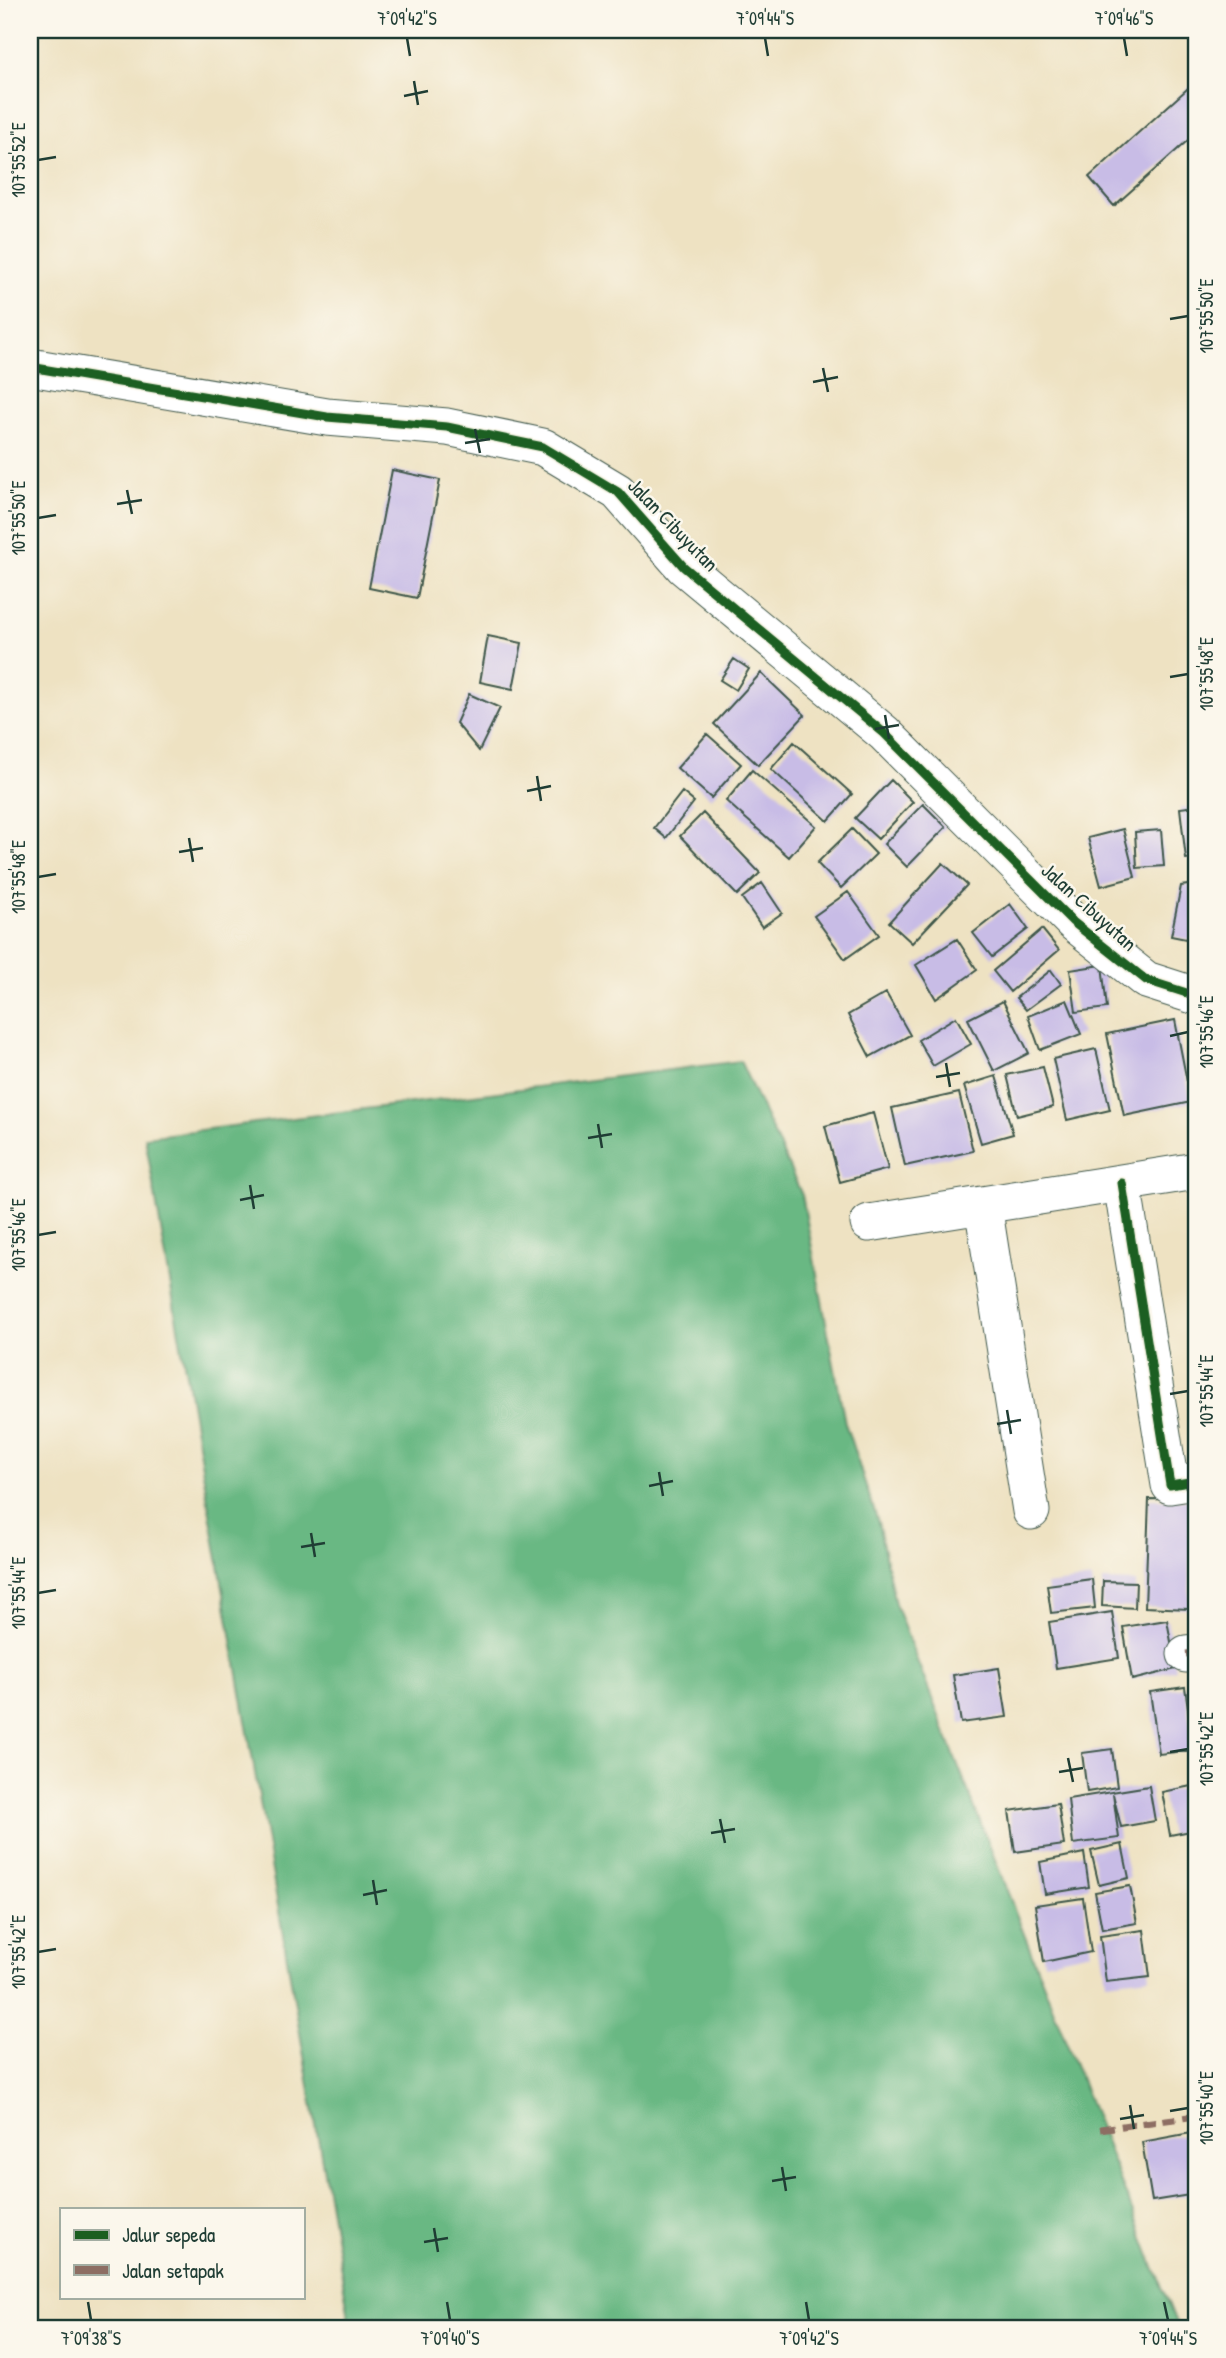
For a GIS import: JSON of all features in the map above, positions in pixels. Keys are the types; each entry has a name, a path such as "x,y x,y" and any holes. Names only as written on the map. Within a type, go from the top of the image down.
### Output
{"street":[{"name":"Jalan Cibuyutan","path":"30,367 327,417 447,427 543,447 618,492 679,562 884,733 1073,922 1146,980 1196,996"},
{"path":"869,1223 1196,1171"},
{"path":"1122,1183 1170,1485 1196,1481"},
{"path":"983,1205 1031,1511"}],"green space":[{"path":"740,1061 802,1195 845,1423 878,1522 895,1604 1178,2328 351,2328 145,1137"}],"building":[{"path":"1196,81 1196,133 1114,206 1089,177"},
{"path":"392,470 440,480 417,598 369,588"},
{"path":"488,636 522,643 513,689 480,682"},
{"path":"734,659 749,669 736,690 720,680"},
{"path":"761,673 805,715 758,765 714,724"},
{"path":"469,694 500,708 479,751 456,723"},
{"path":"707,734 741,764 711,798 677,768"},
{"path":"794,742 852,794 828,821 771,769"},
{"path":"752,770 816,826 789,857 726,801"},
{"path":"891,780 913,802 878,839 855,818"},
{"path":"682,792 694,802 666,838 654,828"},
{"path":"923,804 946,827 907,867 884,844"},
{"path":"1196,806 1196,858 1186,859 1180,808"},
{"path":"703,813 760,873 737,895 680,836"},
{"path":"852,829 876,854 841,888 817,863"},
{"path":"1123,829 1135,877 1101,886 1088,838"},
{"path":"1161,830 1164,866 1137,868 1135,832"},
{"path":"943,863 967,885 912,943 889,922"},
{"path":"762,883 782,913 762,927 742,898"},
{"path":"1196,884 1196,941 1171,936 1181,886"},
{"path":"848,892 879,935 845,959 814,916"},
{"path":"1010,904 1028,929 992,957 973,933"},
{"path":"1042,929 1059,950 1010,992 993,971"},
{"path":"957,939 977,970 936,999 916,965"},
{"path":"1102,965 1107,1008 1076,1012 1070,970"},
{"path":"1051,970 1061,984 1026,1010 1016,998"},
{"path":"886,993 910,1035 870,1057 848,1015"},
{"path":"1067,1000 1081,1034 1040,1050 1028,1016"},
{"path":"1003,1001 1029,1053 994,1071 968,1019"},
{"path":"956,1017 971,1044 933,1066 918,1040"},
{"path":"1175,1020 1191,1102 1124,1116 1107,1034"},
{"path":"1096,1049 1110,1110 1067,1120 1053,1059"},
{"path":"1043,1067 1053,1107 1017,1116 1007,1075"},
{"path":"996,1076 1013,1134 981,1143 964,1086"},
{"path":"959,1093 973,1151 905,1166 892,1108"},
{"path":"873,1113 888,1169 840,1182 825,1126"},
{"path":"1149,1499 1193,1500 1189,1609 1145,1607"},
{"path":"1092,1579 1095,1608 1051,1613 1047,1585"},
{"path":"1103,1581 1136,1582 1135,1608 1102,1606"},
{"path":"1112,1612 1119,1658 1056,1668 1049,1622"},
{"path":"1167,1620 1176,1669 1132,1680 1123,1627"},
{"path":"999,1668 1007,1717 961,1723 953,1675"},
{"path":"1185,1687 1194,1750 1159,1754 1150,1692"},
{"path":"1112,1749 1117,1787 1087,1792 1082,1753"},
{"path":"1196,1785 1196,1830 1170,1835 1162,1792"},
{"path":"1149,1786 1155,1821 1121,1827 1113,1794 1119,1838 1073,1844 1068,1799"},
{"path":"1058,1804 1064,1845 1015,1852 1009,1811"},
{"path":"1122,1844 1129,1878 1099,1885 1091,1851"},
{"path":"1084,1853 1089,1887 1045,1894 1040,1862"},
{"path":"1130,1886 1137,1923 1102,1929 1095,1892"},
{"path":"1083,1898 1091,1952 1044,1962 1035,1905"},
{"path":"1144,1930 1150,1977 1106,1982 1100,1936"},
{"path":"1196,2132 1196,2194 1152,2201 1142,2142"}],"marked path":[{"path":"1186,1654 1196,1653"},
{"path":"1100,2129 1196,2116"}],"cycle path":[{"path":"30,367 327,417 447,427 543,447 618,492 684,567 884,733 1073,922 1146,980 1196,996"},
{"path":"1122,1183 1170,1485 1196,1481"}]}
